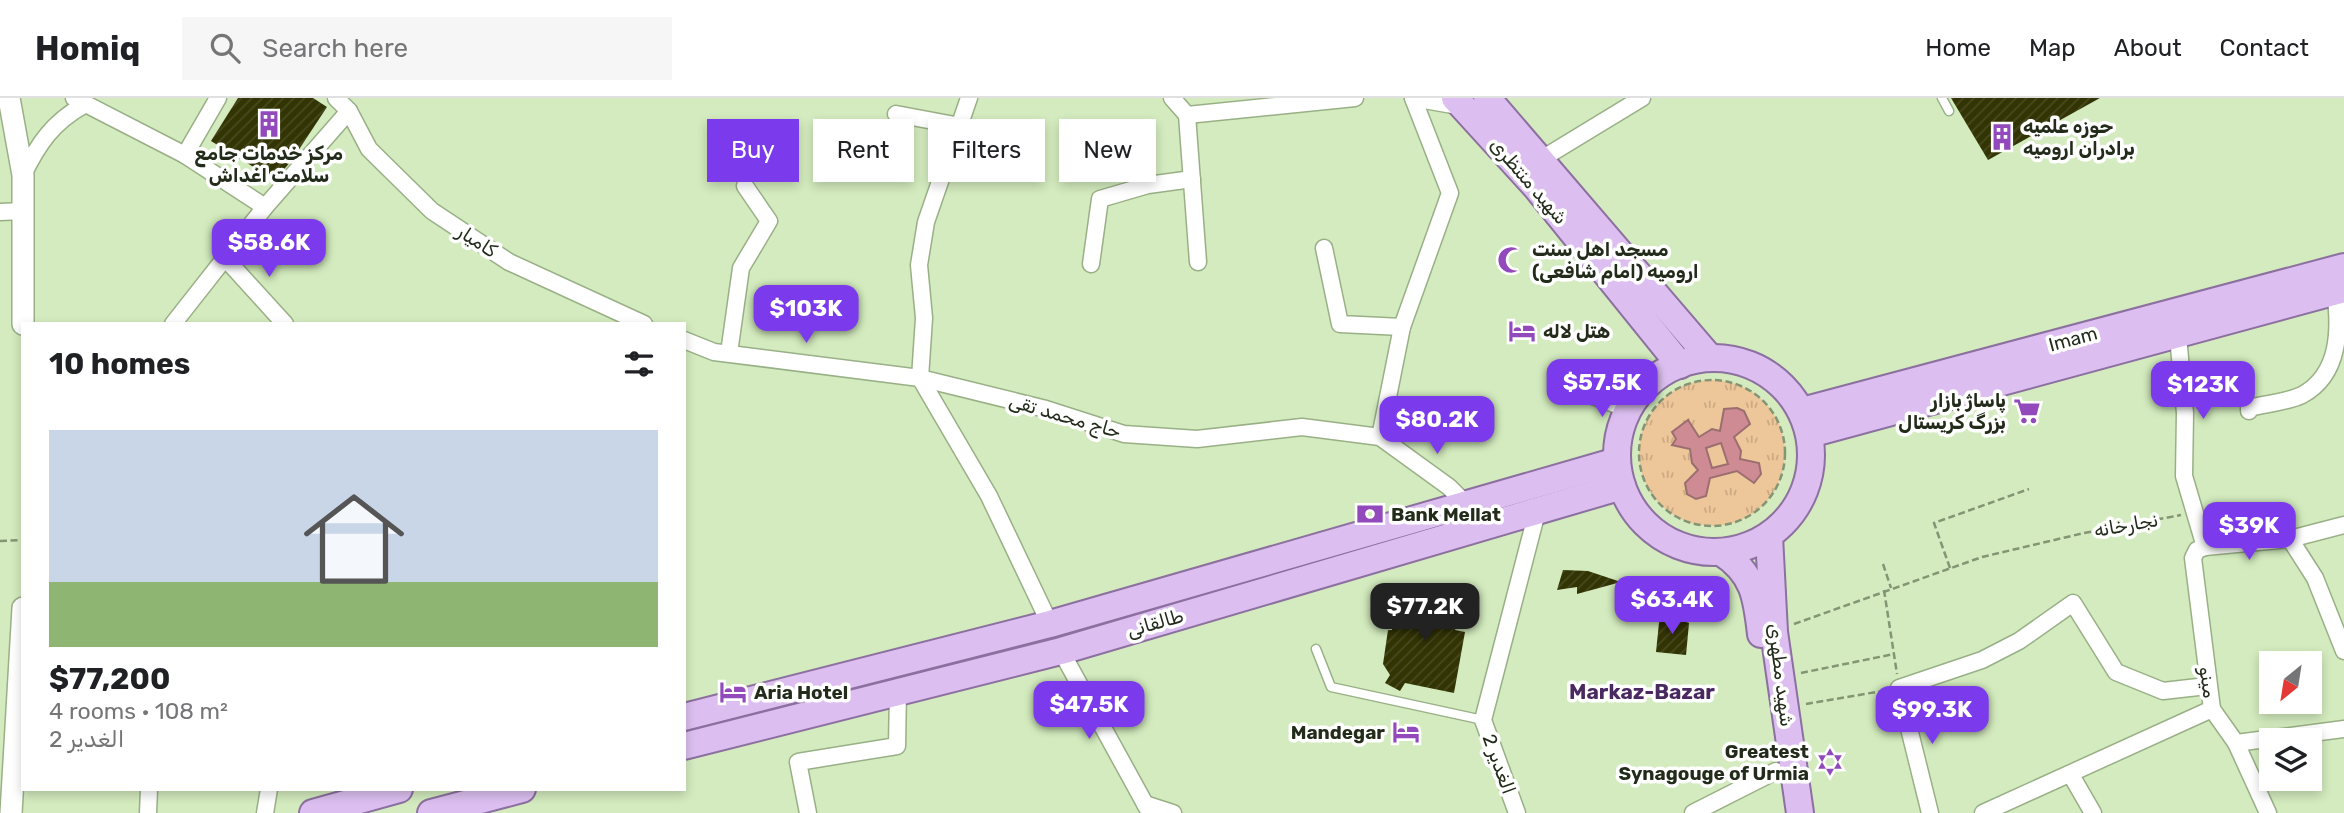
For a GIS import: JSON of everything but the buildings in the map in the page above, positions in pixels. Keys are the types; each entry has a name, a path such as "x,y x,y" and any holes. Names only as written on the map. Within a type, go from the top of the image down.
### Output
{"main road":[{"name":"شهید منتظری","path":"1478,108 1540,160 1710,358"},
{"name":"شهید منتظری","path":"1478,108 1537,188 1680,365"},
{"name":"Imam","path":"1806,423 2178,336 2341,282"},
{"name":"Imam","path":"1806,423 2341,282"},
{"path":"1710,358 1729,359 1764,371 1779,382 1806,423 1812,457 1809,480 1800,502 1787,521 1769,536 1746,547 1721,552 1696,551 1671,542 1650,528 1633,509 1619,474 1619,435 1635,418 1654,378 1680,365 1710,358"},
{"name":"طالقانی","path":"686,716 1050,624 1468,506 1619,474"},
{"name":"طالقانی","path":"686,746 1061,650 1537,512 1619,474"},
{"name":"شهید مطهری","path":"1769,536 1774,632 1799,807"},
{"name":"شهید مطهری","path":"1721,552 1738,563 1750,578 1760,625 1776,771 1799,807"},
{"path":"1050,624 1061,650"},
{"path":"313,813 392,791"},
{"path":"431,813 514,791"}],"street":[{"path":"9,98 23,175 23,322"},
{"path":"185,155 218,98"},
{"name":"کامیار","path":"336,98 349,111 369,149 432,211 509,262 640,322"},
{"path":"962,119 969,98"},
{"path":"1172,98 1187,115 1198,262"},
{"path":"1187,115 1355,98"},
{"path":"1413,98 1478,108"},
{"path":"1413,98 1450,193 1402,327 1380,437 1449,487 1468,506"},
{"path":"1540,160 1642,98"},
{"path":"23,175 45,136 79,102 185,155 265,208"},
{"path":"175,322 265,208 349,111"},
{"path":"896,114 928,120"},
{"path":"1091,264 1100,199 1149,185 1192,179"},
{"path":"941,182 924,233 919,265 924,318 920,378 989,496 1050,624"},
{"path":"729,354 741,268 769,221 745,186"},
{"path":"0,212 23,211"},
{"path":"1324,248 1340,324 1402,327"},
{"path":"226,259 283,322"},
{"path":"2249,411 2249,408 2302,395 2316,383 2335,354 2339,338 2341,282"},
{"path":"2178,336 2185,413 2184,476 2205,547 2290,539 2344,525"},
{"path":"686,341 714,352 920,378"},
{"name":"حاج محمد تقی","path":"920,378 1046,409 1124,434 1197,439 1302,427 1380,437"},
{"path":"1590,395 1635,418"},
{"name":"2 الغدیر","path":"1517,813 1483,720 1537,512"},
{"path":"2290,539 2315,578 2344,651"},
{"name":"مینو","path":"2205,547 2197,550 2193,558 2212,709 2236,743 2268,813"},
{"path":"1930,813 1899,688 1982,660 2018,640 2073,603 2116,672 2163,691 2207,686"},
{"path":"11,813 21,642"},
{"path":"1061,650 1147,808 1173,813"},
{"path":"807,813 798,762 897,746 898,690"},
{"path":"1983,813 2212,709"},
{"path":"2236,743 2344,729"},
{"path":"1693,813 1776,771"},
{"path":"2071,775 2093,813"},
{"path":"148,813 149,791"},
{"path":"265,813 269,791"}],"lane":[{"path":"1942,98 1949,111"},
{"path":"1316,649 1331,687 1483,720"}],"path":[{"path":"1705,380 1727,381 1750,390 1769,406 1778,420 1786,453 1783,474 1774,494 1747,518 1730,525 1704,527 1690,524 1660,505 1647,488 1639,457 1635,418 1653,410 1667,395 1684,385 1705,380"},
{"path":"1950,568 1934,523 2029,489"},
{"name":"نجارخانه","path":"1774,632 1950,568 2084,533 2196,512"},
{"path":"0,541 21,541"},
{"path":"1883,564 1891,588"},
{"path":"1785,707 1899,688 1884,590"},
{"path":"1781,677 1894,654"}],"green space":[{"path":"1712,380 1740,385 1764,401 1780,425 1785,453 1780,481 1764,505 1740,521 1712,526 1684,521 1660,505 1644,481 1639,453 1644,425 1660,401 1684,385"}],"shaded area":[{"path":"1737,408 1744,411 1750,424 1734,437 1741,451 1740,459 1759,463 1761,474 1754,483 1737,471 1710,478 1706,496 1696,499 1687,494 1685,483 1698,470 1692,463 1690,449 1672,445 1676,439 1672,432 1688,420 1699,437 1712,429 1720,431 1724,409","holes":["1721,443 1728,464 1712,468 1706,448"]}],"place":[{"name":"مرکز خدمات جامع سلامت اغداش","path":"269,124"},
{"name":"حوزه علمیه برادران ارومیه","path":"2002,137"},
{"name":"مسجد اهل سنت ارومیه (امام شافعی)","path":"1511,260"},
{"name":"هتل لاله","path":"1522,331"},
{"name":"پاساژ بازار بزرگ کریستال","path":"2027,411"},
{"name":"Bank Mellat","path":"1370,514"},
{"name":"Aria Hotel","path":"733,692"},
{"name":"Mandegar","path":"1406,732"},
{"name":"Greatest Synagouge of Urmia","path":"1830,762"}],"district":[{"name":"Markaz-Bazar","path":"1642,691"}]}
